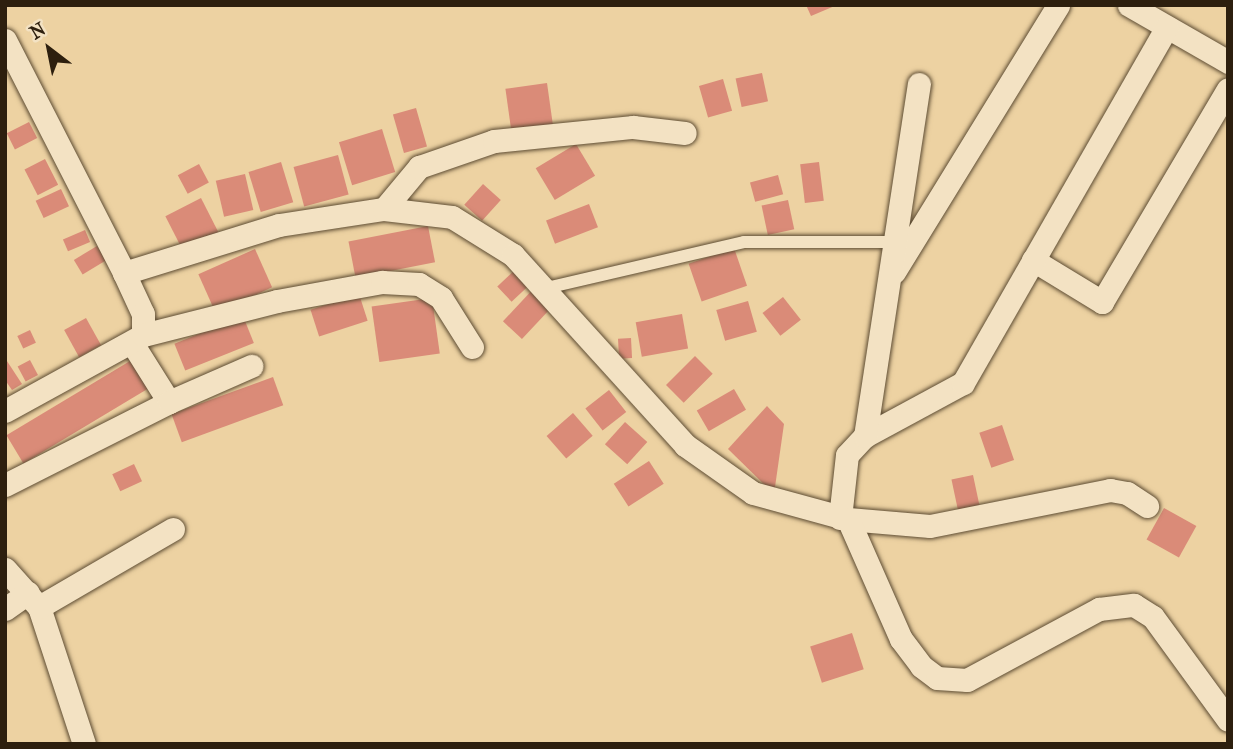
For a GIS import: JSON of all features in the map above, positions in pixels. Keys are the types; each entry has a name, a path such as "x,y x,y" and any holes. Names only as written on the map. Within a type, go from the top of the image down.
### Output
{"street":[{"path":"888,281 1058,5"},
{"path":"1129,5 1228,62"},
{"path":"1167,27 962,383 865,436 847,455 844,519 901,639 921,666 937,678 967,680 1099,609 1134,605 1153,617 1228,720"},
{"path":"5,40 143,314 137,339 169,402"},
{"path":"865,436 919,84"},
{"path":"1033,260 1102,303 1228,89"},
{"path":"384,209 419,167 494,141 632,128 685,133"},
{"path":"124,273 279,225 384,209 452,217 513,255 685,445 753,493 844,519 930,526 1110,490 1127,493 1147,506"},
{"path":"5,411 137,339 277,301 382,282 419,285 441,298 472,347"},
{"path":"5,485 169,402 251,366"},
{"path":"5,609 34,600 173,529"},
{"path":"5,569 34,600 84,744"}],"lane":[{"path":"542,289 744,242 894,242"}],"building":[{"path":"806,5 837,5 811,16"},
{"path":"762,73 768,101 742,107 736,79"},
{"path":"723,79 732,111 708,118 699,86"},
{"path":"547,83 553,126 511,131 505,89"},
{"path":"416,108 427,146 404,153 393,115"},
{"path":"29,122 37,138 15,149 7,133"},
{"path":"382,129 395,172 352,185 339,142"},
{"path":"576,144 595,176 555,200 536,168"},
{"path":"338,155 349,195 304,207 294,167"},
{"path":"45,159 58,185 38,195 25,169"},
{"path":"281,162 293,202 261,212 248,172"},
{"path":"819,162 824,201 805,203 800,164"},
{"path":"199,164 209,183 188,194 178,175"},
{"path":"245,174 253,210 224,217 216,181"},
{"path":"778,175 783,194 755,202 750,183"},
{"path":"483,184 501,200 482,221 464,205"},
{"path":"61,189 69,206 44,218 36,201"},
{"path":"201,198 219,234 184,252 165,216"},
{"path":"788,200 794,229 768,235 762,206"},
{"path":"589,204 598,227 555,244 546,220"},
{"path":"428,226 435,262 356,278 348,241"},
{"path":"85,230 90,242 68,251 63,239"},
{"path":"97,246 106,261 83,274 74,260"},
{"path":"734,248 747,286 702,301 689,264"},
{"path":"255,249 272,287 215,313 198,274"},
{"path":"517,268 531,283 512,302 497,286"},
{"path":"535,287 554,305 522,339 503,321"},
{"path":"359,294 368,321 319,336 310,310"},
{"path":"783,297 801,320 780,336 763,313"},
{"path":"432,298 440,353 379,362 372,306"},
{"path":"748,301 757,332 725,341 716,310"},
{"path":"682,314 688,348 642,357 636,322"},
{"path":"243,316 254,343 185,371 174,344"},
{"path":"86,318 101,345 79,357 64,330"},
{"path":"30,330 36,343 23,349 17,336"},
{"path":"631,338 632,358 619,359 618,339"},
{"path":"695,356 713,374 684,403 666,385"},
{"path":"5,358 22,384 12,390 5,380"},
{"path":"135,358 152,386 23,464 6,435"},
{"path":"30,360 38,375 26,382 18,367"},
{"path":"273,377 283,405 182,442 172,414"},
{"path":"734,389 746,410 709,431 697,410"},
{"path":"609,390 626,412 603,431 585,408"},
{"path":"767,406 784,424 774,494 728,449"},
{"path":"573,413 593,436 566,459 547,436"},
{"path":"625,422 647,442 627,464 605,444"},
{"path":"1002,425 1014,460 991,468 979,433"},
{"path":"649,461 664,484 628,507 614,484"},
{"path":"134,464 142,481 120,491 112,474"},
{"path":"973,475 981,512 959,517 951,480"},
{"path":"1164,508 1196,526 1179,557 1147,539"},
{"path":"852,633 864,669 822,683 810,647"}]}
